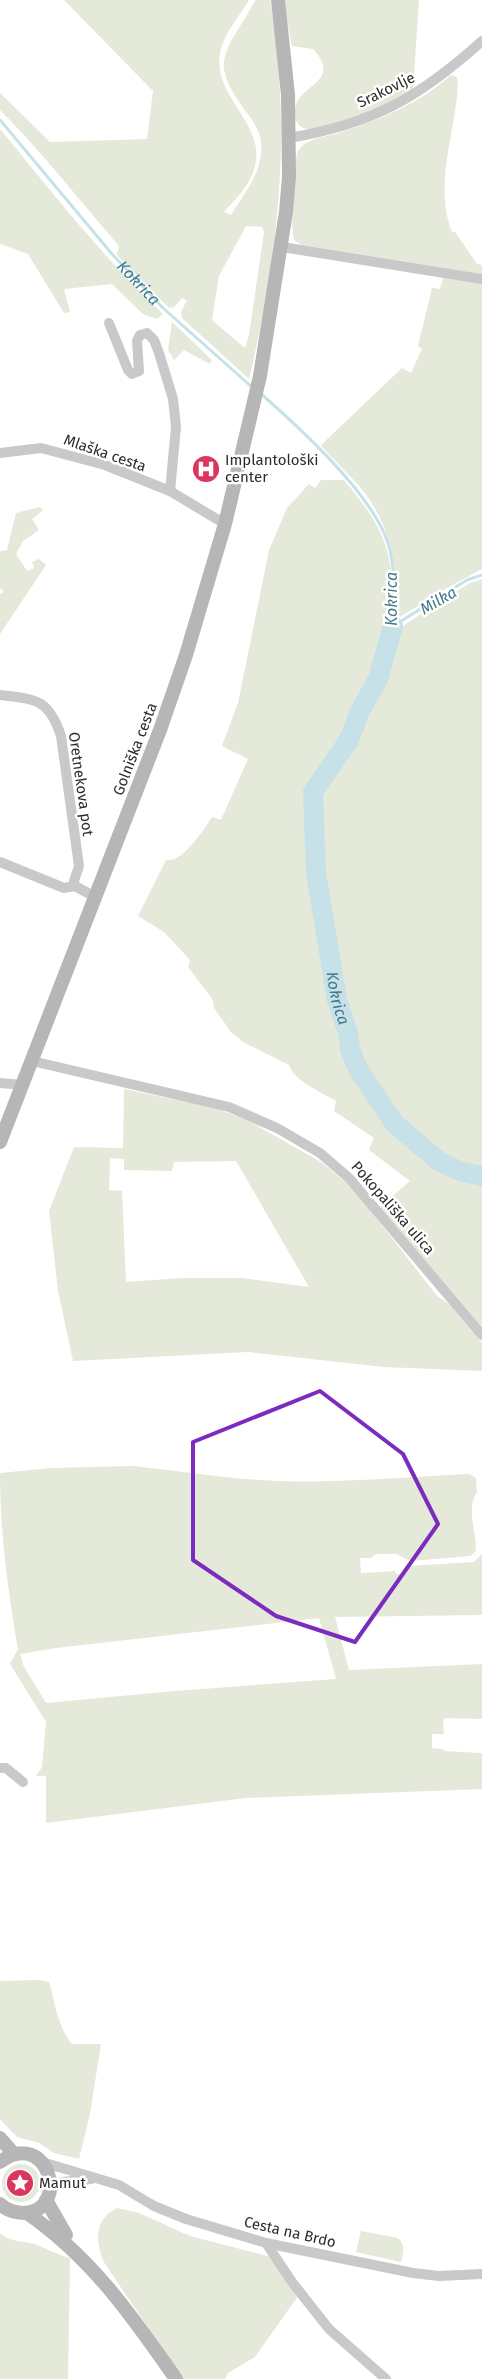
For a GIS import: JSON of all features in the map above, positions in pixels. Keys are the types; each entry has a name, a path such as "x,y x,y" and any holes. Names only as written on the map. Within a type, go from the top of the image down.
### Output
{"main road":[{"name":"Golniška cesta","path":"0,1142 167,712 226,524 260,376 282,247 288,194 289,138 285,55 278,0"},
{"path":"0,2138 14,2154"},
{"path":"0,2162 14,2154 24,2154 42,2162 51,2179 48,2195 38,2208 16,2213 0,2204"},
{"path":"48,2195 56,2220 79,2254 127,2309 176,2379"},
{"path":"27,2212 79,2254"}],"street":[{"name":"Srakovlje","path":"289,138 324,132 364,119 418,93 482,41"},
{"path":"282,247 482,279"},
{"path":"110,323 128,370 132,374 138,371 137,341 140,335 147,333 154,340 160,353 173,399 176,426 170,491"},
{"name":"Mlaška cesta","path":"0,453 41,448 105,465 170,491 226,524"},
{"name":"Oretnekova pot","path":"0,695 26,698 46,706 55,719 61,736 79,866 75,876 75,886"},
{"path":"0,862 64,888 75,886 95,897"},
{"name":"Pokopališka ulica","path":"32,1061 229,1107 277,1128 320,1153 349,1178 482,1335"},
{"path":"0,1083 23,1085"},
{"path":"0,1768 6,1768 23,1782"},
{"name":"Cesta na Brdo","path":"42,2162 102,2179 186,2219 266,2242 412,2274 439,2276 482,2274"},
{"path":"48,2195 62,2182 76,2179 102,2179"},
{"path":"266,2242 292,2282 329,2329 386,2379"}],"highlighted area":[{"path":"320,1391 403,1454 438,1524 355,1642 276,1616 193,1560 193,1442"}],"green space":[{"path":"64,0 249,0 224,40 220,54 220,72 226,88 251,133 256,149 255,166 246,186 224,212 231,215 257,172 260,162 261,142 255,124 229,85 225,75 225,56 234,36 256,0 270,0 277,48 280,96 279,191 268,285 249,379 182,318 181,312 187,300 182,298 174,307 169,308 117,255 119,246 46,159 0,110 0,93 50,142 147,139 153,91","holes":["246,226 262,227 264,232 249,335 245,348 212,320 219,276"]},
{"path":"283,0 419,0 413,90 405,96 341,123 315,129 302,127 294,116 296,104 303,94 320,79 323,73 323,66 313,49 292,46"},
{"path":"451,75 457,77 458,83 445,177 447,214 452,232 455,232 477,264 482,265 482,274 302,245 294,240 292,225 296,159 302,146 314,139 357,127 400,109 426,94"},
{"path":"0,129 99,248 163,314 157,319 143,314 112,284 64,289 70,312 64,313 28,254 0,244"},
{"path":"443,278 482,283 482,569 397,619 395,569 382,521 364,492 321,445 402,368 411,373 422,349 418,346 432,288 440,289"},
{"path":"172,322 212,360 210,364 184,350 174,360 168,350"},
{"path":"321,480 344,480 373,520 387,549 392,583 391,618 385,651 378,672 364,699 363,709 385,675 397,630 443,599 470,583 482,579 482,1173 463,1169 447,1159 427,1139 406,1126 391,1112 358,1065 340,998 339,983 335,980 332,983 333,1002 346,1037 351,1063 393,1131 410,1147 448,1171 482,1178 482,1327 380,1207 410,1181 369,1150 374,1138 334,1111 336,1101 302,1081 296,1076 289,1065 243,1042 231,1032 214,1008 213,1000 188,967 190,960 164,932 138,916 166,860 179,857 192,845 212,817 221,820 248,759 222,746 238,703 269,550 287,508 309,484 315,488"},
{"path":"40,507 43,510 32,519 39,530 23,541 16,554 27,571 34,568 32,562 39,559 46,565 0,634 0,594 4,592 0,588 0,551 7,550 16,513"},
{"path":"124,1089 215,1108 247,1120 321,1162 354,1189 437,1296 449,1304 482,1343 482,1371 384,1367 248,1352 73,1361 58,1291 49,1211 74,1147 123,1148","holes":["110,1158 124,1159 124,1170 172,1171 174,1162 236,1161 309,1287 242,1278 182,1278 126,1282 122,1191 109,1190"]},
{"path":"133,1466 223,1477 278,1481 350,1480 469,1474 476,1478 477,1492 472,1505 472,1520 476,1550 471,1556 410,1561 396,1554 376,1554 371,1558 360,1558 361,1573 395,1571 396,1574 403,1574 403,1570 409,1566 474,1562 482,1554 482,1615 335,1617 349,1670 482,1664 482,1719 445,1718 443,1721 444,1734 432,1734 432,1748 443,1749 444,1751 482,1753 482,1789 246,1798 46,1823 46,1776 36,1776 42,1767 46,1722 10,1664 18,1649 5,1562 1,1518 0,1473 52,1468","holes":["319,1618 336,1679 46,1703 23,1665 20,1654 56,1648"]},
{"path":"38,1980 49,1982 60,2023 72,2044 101,2044 90,2114 79,2159 54,2153 39,2143 17,2137 0,2119 0,1981"},
{"path":"21,2164 35,2169 40,2183 35,2197 21,2202 7,2197 2,2183 7,2169"},
{"path":"117,2208 139,2213 190,2236 271,2257 298,2296 255,2357 228,2373 225,2379 183,2379 105,2264 99,2248 98,2233 104,2219"},
{"path":"361,2231 398,2238 403,2246 401,2262 356,2252"},
{"path":"0,2233 10,2239 35,2244 70,2258 68,2379 0,2379"}],"waterway":[{"name":"Kokrica","path":"0,120 112,254 163,308 253,388"},
{"name":"Kokrica","path":"260,393 333,462 367,504 380,524 391,553 394,584 393,626 467,580 482,575"},
{"name":"Kokrica","path":"393,626 378,679 360,711 349,740 313,792 316,873 337,1000 348,1033 350,1049 358,1069 395,1124 440,1162 462,1172 482,1176"}],"place":[{"name":"Implantološki center","path":"206,469"},
{"name":"Mamut","path":"20,2183"}],"water label":[{"name":"Milka","path":"438,600"}]}
